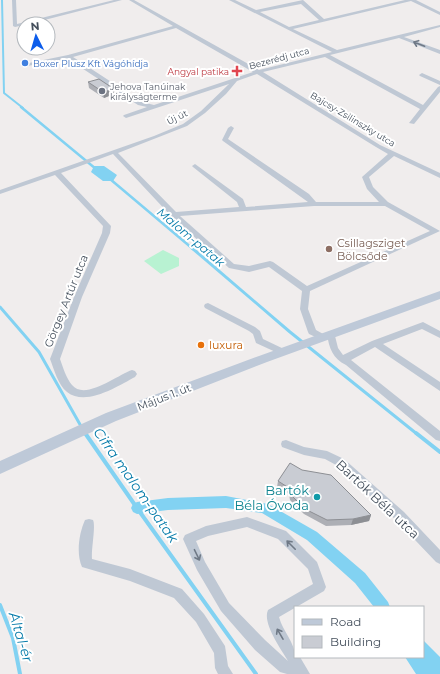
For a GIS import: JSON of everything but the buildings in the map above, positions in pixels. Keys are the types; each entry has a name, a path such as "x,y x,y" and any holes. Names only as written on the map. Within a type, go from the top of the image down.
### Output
{"main road":[{"name":"Május 1. út","path":"0,468 95,425 283,352 440,295"}],"street":[{"path":"14,0 15,26 120,0"},
{"name":"Bajcsy-Zsilinszky utca","path":"131,0 258,72 392,154 440,176"},
{"path":"231,0 336,52"},
{"path":"290,28 412,0 440,14"},
{"path":"255,12 301,1 322,20"},
{"path":"27,64 69,57 177,26"},
{"name":"Bezerédj utca","path":"126,116 160,106 258,72 440,26"},
{"path":"398,36 440,52"},
{"path":"326,55 423,108"},
{"path":"69,57 140,104 151,107 160,106"},
{"path":"422,74 440,83"},
{"name":"Új út","path":"0,192 114,152 185,125 196,119 226,91 236,79"},
{"path":"412,123 440,88"},
{"path":"231,128 225,140 306,196 314,204"},
{"path":"114,152 174,214 232,266 249,269 270,264 306,290"},
{"path":"306,290 436,230 386,204 368,188 365,178 392,154"},
{"path":"186,165 196,164 240,201 243,208"},
{"name":"Görgey Artúr utca","path":"56,172 107,226 106,233 78,298 55,359 70,390 81,395 91,394 132,374"},
{"path":"174,214 314,204 386,204"},
{"path":"306,290 304,309 316,340 342,360 349,363 440,437"},
{"path":"208,306 252,329 257,333 259,341 283,352"},
{"path":"342,360 375,343 423,325 440,335"},
{"path":"375,343 440,387"},
{"name":"Bartók Béla utca","path":"286,444 304,451 319,452 331,456 340,462 400,516 440,558"},
{"path":"247,522 282,535 313,566 320,587 272,614 276,628 301,671 285,667 260,645 225,607 201,566 189,539 206,531 247,522"},
{"path":"89,524 85,548 86,563 130,575 178,593 200,618 220,651 222,668 226,674"}],"green space":[{"path":"163,250 179,258 179,266 161,274 144,261"}],"water":[{"path":"94,166 104,166 117,175 113,181 103,181 91,172"},
{"path":"424,641 440,657 440,674 416,674 406,658 424,658"}],"waterway":[{"name":"Malom-patak","path":"2,0 4,93 23,108"},
{"name":"Malom-patak","path":"21,107 96,169"},
{"name":"Malom-patak","path":"110,179 193,249"},
{"name":"Malom-patak","path":"192,248 290,332 417,434"},
{"name":"Cifra malom-patak","path":"0,307 39,352 82,428"},
{"name":"Cifra malom-patak","path":"85,433 256,674"},
{"name":"Malom-patak","path":"416,433 440,452"},
{"path":"137,508 168,504 226,502 264,508 312,536 360,578 382,606"},
{"name":"Által-ér","path":"0,605 13,638 20,674"}],"place":[{"name":"Boxer Plusz Kft Vágóhídja","path":"25,63"},
{"name":"Angyal patika","path":"237,71"},
{"name":"Jehova Tanúinak királyságterme","path":"102,91"},
{"name":"Csillagsziget Bölcsőde","path":"329,249"},
{"name":"luxura","path":"201,345"},
{"name":"Bartók Béla Óvoda","path":"317,497"}]}
